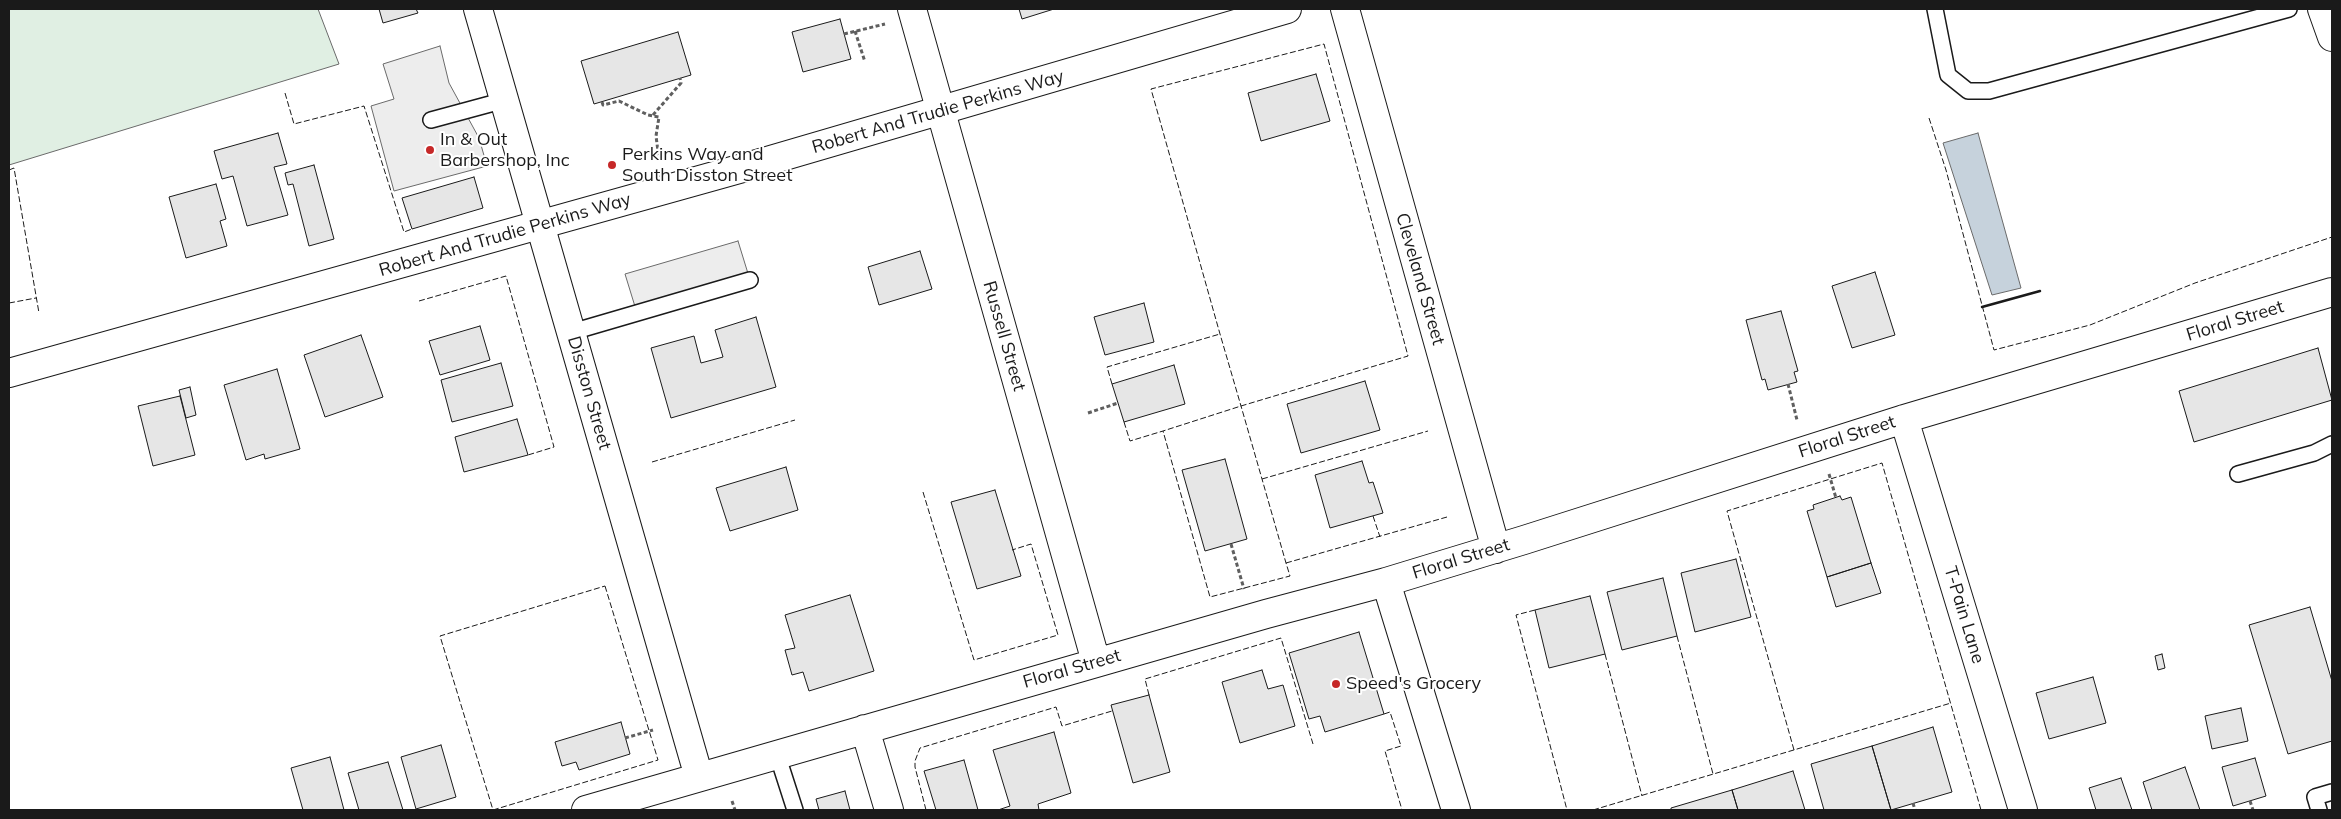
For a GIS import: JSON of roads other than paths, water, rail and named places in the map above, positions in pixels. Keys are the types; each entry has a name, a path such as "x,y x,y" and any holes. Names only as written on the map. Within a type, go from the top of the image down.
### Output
{"street":[{"name":"Disston Street","path":"478,9 700,777"},
{"name":"Robert And Trudie Perkins Way","path":"9,373 542,226 1287,9"},
{"name":"Cleveland Street","path":"1345,9 1496,549"},
{"path":"2322,9 2332,37"},
{"name":"Russell Street","path":"914,13 1096,662"},
{"name":"Floral Street","path":"586,810 1096,662 1386,582 1496,549 1904,419 2332,292"},
{"name":"T-Pain Lane","path":"1904,419 2023,810"},
{"path":"1386,582 1456,810"},
{"path":"865,729 889,810"}],"lane":[{"path":"1935,9 1948,75 1968,91 1989,91 2289,9"},
{"path":"431,120 505,100"},
{"path":"572,332 750,280"},
{"path":"2238,474 2314,453 2332,444"},
{"path":"777,754 795,810"},
{"path":"2319,810 2315,798 2332,792"}],"place":[{"name":"In & Out Barbershop, Inc","path":"430,150"},
{"name":"Perkins Way and South Disston Street","path":"612,165"},
{"name":"Speed's Grocery","path":"1336,684"}]}
